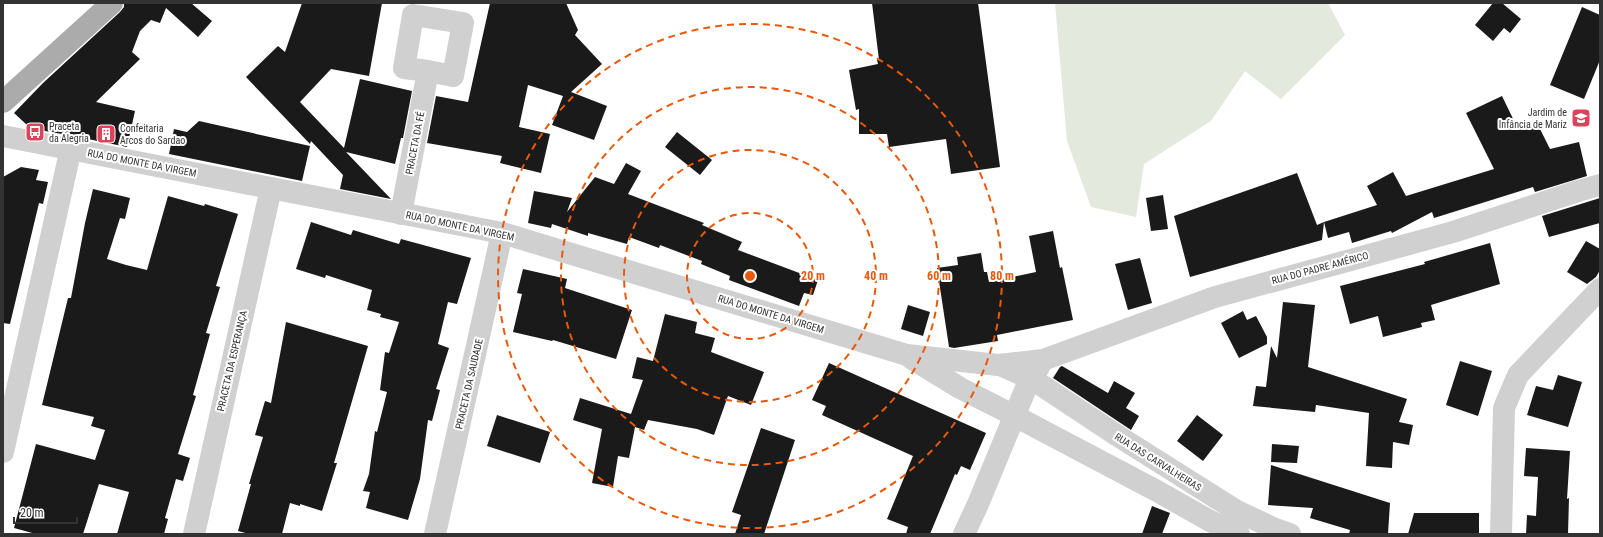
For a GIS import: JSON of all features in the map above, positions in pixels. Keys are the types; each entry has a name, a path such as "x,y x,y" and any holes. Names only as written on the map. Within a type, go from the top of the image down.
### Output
{"main road":[{"path":"3,102 112,3"}],"street":[{"name":"PRACETA DA FÉ","path":"402,214 428,71"},
{"name":"RUA DO MONTE DA VIRGEM","path":"3,136 502,233 907,355"},
{"path":"3,452 70,148"},
{"name":"RUA DO PADRE AMÉRICO","path":"998,365 1043,360 1215,297 1453,232 1600,185"},
{"name":"PRACETA DA ESPERANÇA","path":"194,534 271,188"},
{"name":"PRACETA DA SAUDADE","path":"435,534 502,233"},
{"path":"1501,534 1504,408 1518,375 1600,289"},
{"path":"907,355 998,365"},
{"path":"907,355 960,388 1157,491 1210,521 1239,534"},
{"path":"964,534 1026,388 1043,360"},
{"name":"RUA DAS CARVALHEIRAS","path":"998,365 1032,379 1092,420 1237,511 1273,528 1290,534"}],"shaded area":[{"path":"1055,3 1328,3 1345,35 1281,99 1245,71 1211,121 1144,164 1136,217 1091,207 1067,141"}],"building":[{"path":"124,3 191,3 212,21 198,37 166,8 160,23 151,20 140,31 132,52 140,59 96,102 135,111 127,147 45,131 27,125 14,113 43,83 120,12 124,7"},
{"path":"302,3 382,3 369,76 331,69 300,102 344,148 360,79 412,91 403,138 401,138 395,164 346,152 391,199 340,189 343,175 311,141 310,144 246,77 278,46 285,52"},
{"path":"490,3 566,3 578,30 575,35 602,64 571,92 607,106 594,140 552,125 563,96 528,85 519,127 550,134 541,173 500,163 502,156 427,143 436,96 468,102"},
{"path":"872,3 978,3 1000,167 951,174 946,139 889,147 887,134 859,134 859,109 856,110 849,70 878,64 877,60 879,60"},
{"path":"1493,3 1502,3 1521,19 1510,33 1504,28 1493,41 1475,25"},
{"path":"1582,7 1600,15 1600,60 1584,99 1550,85"},
{"path":"1502,96 1518,129 1536,121 1550,149 1579,142 1587,176 1535,192 1533,187 1434,218 1432,212 1392,233 1391,231 1352,243 1349,232 1328,238 1324,222 1377,205 1367,186 1393,172 1406,196 1494,169 1466,113"},
{"path":"199,121 310,146 302,181 169,154 174,129 187,132"},
{"path":"677,132 712,160 700,175 665,147"},
{"path":"626,163 641,171 628,194 704,223 702,225 742,242 738,250 818,280 813,295 804,293 799,306 729,280 730,276 701,264 702,261 660,245 659,248 629,237 627,244 588,233 588,236 552,224 551,228 528,223 534,191 572,198 567,212 595,177 614,184"},
{"path":"21,167 39,170 36,180 48,182 43,204 39,203 10,324 3,323 3,177"},
{"path":"1297,173 1317,225 1324,222 1322,240 1190,277 1174,216"},
{"path":"93,189 130,198 125,219 120,218 107,259 147,270 168,196 204,206 205,204 238,214 216,286 220,287 206,333 210,334 193,395 196,396 178,454 190,458 183,481 176,479 165,518 168,519 164,534 117,534 129,492 99,484 83,534 36,534 14,528 36,444 95,460 105,430 91,426 94,417 42,405 68,298 71,298"},
{"path":"1163,195 1168,229 1151,231 1146,198"},
{"path":"1600,198 1600,223 1549,237 1542,216"},
{"path":"311,222 351,235 353,230 399,244 401,239 471,258 457,304 448,302 438,344 449,348 436,389 440,390 432,421 428,420 420,479 408,520 366,508 370,492 363,491 369,474 375,431 377,432 387,392 380,390 385,352 389,353 399,322 380,317 381,314 367,310 372,290 326,275 325,278 296,269"},
{"path":"1053,231 1060,268 1062,267 1073,320 997,335 998,341 954,348 949,347 937,268 958,265 957,257 981,253 984,272 987,272 989,282 1036,272 1029,236"},
{"path":"1586,241 1600,249 1600,270 1596,277 1587,284 1567,272"},
{"path":"1490,243 1500,284 1431,305 1435,320 1421,323 1422,327 1383,337 1378,316 1350,324 1340,286 1425,264 1424,262"},
{"path":"1140,258 1152,303 1128,310 1115,264"},
{"path":"523,269 567,279 565,288 632,310 616,359 553,340 513,332 522,294 517,293"},
{"path":"1283,302 1315,305 1308,367 1407,399 1399,422 1413,425 1409,445 1393,442 1392,468 1366,466 1369,413 1316,405 1315,412 1253,406 1256,386 1266,387 1271,346 1277,358"},
{"path":"908,305 930,312 923,336 901,329"},
{"path":"1243,311 1247,320 1256,316 1267,337 1267,344 1239,358 1221,323"},
{"path":"665,314 697,322 695,333 715,338 711,352 764,372 751,405 728,396 714,435 697,429 648,420 644,430 635,427 629,458 618,456 613,487 592,483 602,429 573,420 580,398 631,414 643,380 632,378 637,357 653,361"},
{"path":"286,322 368,346 334,463 337,463 322,511 300,504 300,506 290,503 282,534 249,534 238,531 251,484 249,484 263,437 255,435 265,401 271,403"},
{"path":"1460,361 1492,371 1478,416 1446,405"},
{"path":"829,363 986,433 970,470 961,466 957,475 955,474 930,534 906,534 908,527 887,519 913,456 822,415 826,406 812,400"},
{"path":"1062,366 1108,393 1114,381 1135,393 1126,408 1139,416 1131,430 1053,378"},
{"path":"1558,375 1582,382 1568,427 1527,415 1536,386 1553,390"},
{"path":"497,415 550,432 540,463 487,446"},
{"path":"1197,415 1223,435 1203,461 1177,441"},
{"path":"761,428 795,440 764,534 735,534 741,515 732,512"},
{"path":"1272,444 1299,446 1297,463 1271,462"},
{"path":"1526,448 1570,451 1567,499 1569,498 1568,534 1526,534 1527,515 1536,516 1538,477 1524,476"},
{"path":"1271,465 1390,503 1388,534 1349,534 1350,530 1310,518 1313,508 1268,505"},
{"path":"1152,506 1170,513 1162,534 1142,534"},
{"path":"1414,513 1479,513 1479,534 1408,534"}],"place":[{"name":"Jardim de Infância de Mariz","path":"1581,118"},
{"name":"Praceta da Alegria","path":"35,132"},
{"name":"Confeitaria Arcos do Sardao","path":"106,134"}]}
